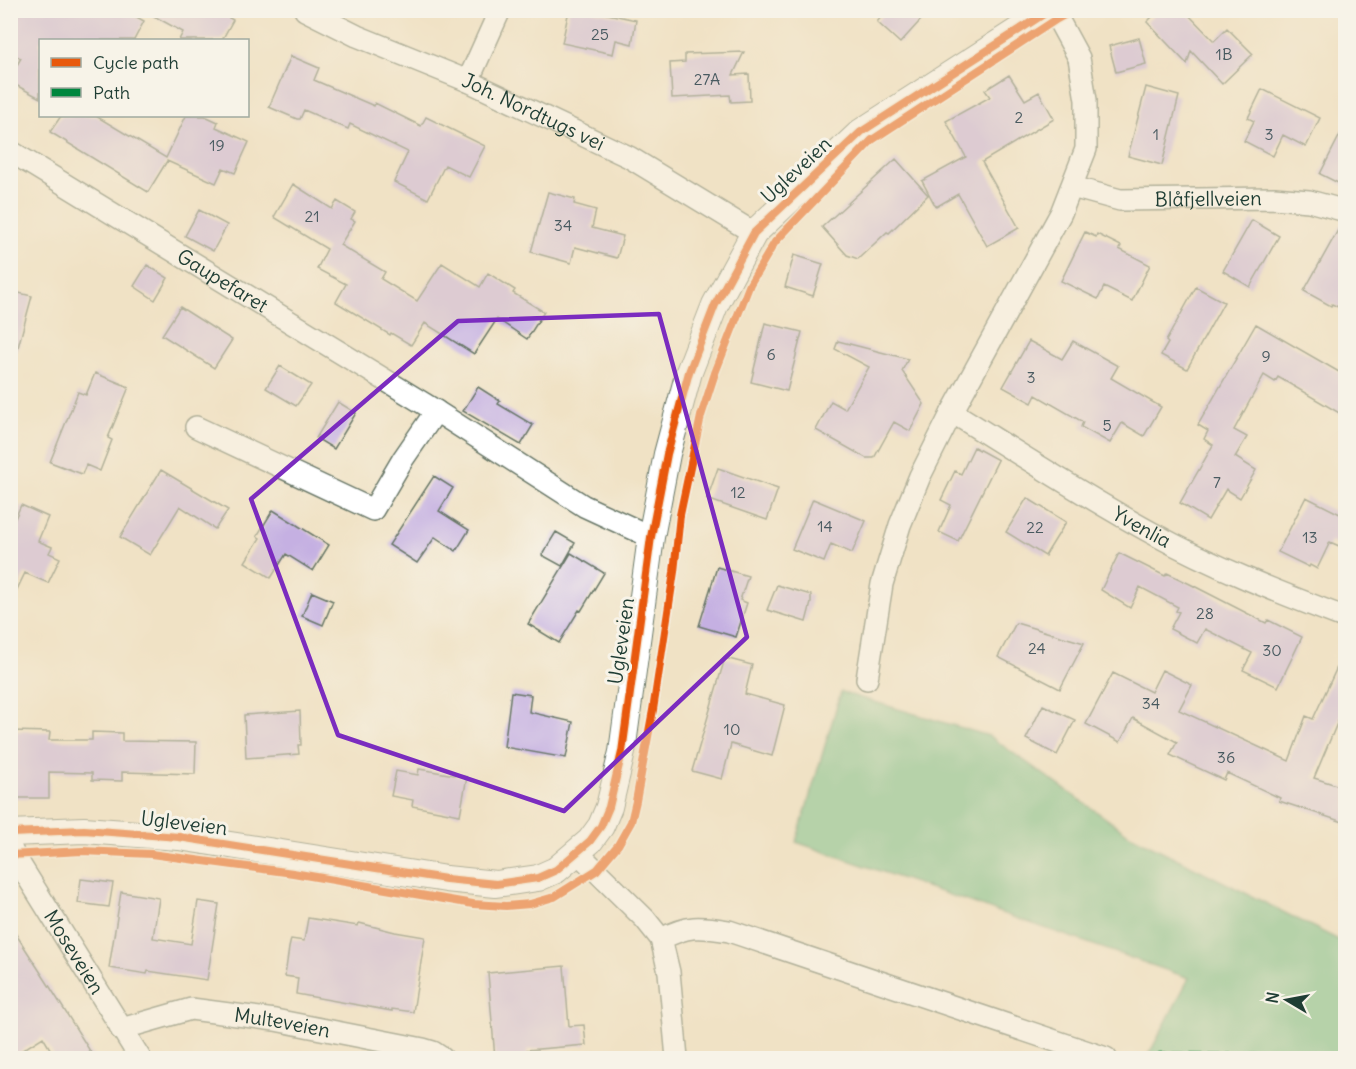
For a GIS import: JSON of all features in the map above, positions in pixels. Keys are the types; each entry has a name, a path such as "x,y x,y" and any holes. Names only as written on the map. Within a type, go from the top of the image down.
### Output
{"street":[{"name":"Joh. Nordtugs vei","path":"305,10 357,36 468,81 629,157 754,233"},
{"path":"468,81 500,10"},
{"path":"867,679 882,584 900,525 920,476 952,412 1061,213 1086,149 1086,100 1079,58 1052,10"},
{"name":"Ugleveien","path":"10,833 84,830 179,837 446,879 496,884 538,878 556,870 578,853 601,826 616,782 651,537 667,454 689,372 715,305 754,233 861,132 1052,10"},
{"name":"Gaupefaret","path":"10,151 435,411 584,506 651,537"},
{"name":"Blåfjellveien","path":"1072,187 1120,200 1274,198 1309,201 1346,211"},
{"path":"196,427 373,510 435,411"},
{"name":"Yvenlia","path":"952,412 1069,485 1154,534 1249,580 1346,618"},
{"name":"Moseveien","path":"10,846 140,1059"},
{"path":"578,853 645,919 661,939 669,972 677,1059"},
{"path":"661,939 678,930 693,927 729,931 1106,1059"},
{"name":"Multeveien","path":"121,1029 191,1009 275,1020 423,1049 433,1052 442,1059"}],"highlighted area":[{"path":"659,314 747,637 564,811 338,735 251,499 458,321"}],"green space":[{"path":"841,692 989,736 1130,835 1345,943 1345,1058 1147,1058 1189,978 796,842"}],"building":[{"path":"10,10 124,10 144,21 135,39 39,39 39,97 10,82 10,77 21,58 10,53"},
{"path":"143,10 215,10 233,20 223,39 180,39 183,32"},
{"path":"569,10 589,10 636,20 632,44 616,40 613,54 562,43"},
{"path":"887,10 930,10 900,43 877,22"},
{"path":"1159,10 1184,10 1214,41 1227,28 1253,54 1222,84 1191,51 1187,64 1147,22"},
{"path":"1139,38 1146,64 1116,72 1109,46"},
{"path":"744,52 733,75 749,74 750,101 731,102 730,95 672,98 670,63 685,62 685,54"},
{"path":"291,56 319,68 314,80 374,106 375,103 421,126 426,117 485,146 469,177 445,165 428,199 394,182 408,152 350,124 348,129 304,110 300,119 297,119 269,107"},
{"path":"1009,75 1025,100 1039,92 1054,119 982,162 1019,228 987,246 958,194 936,207 922,181 966,157 946,121 990,97 985,90"},
{"path":"1146,87 1179,96 1162,165 1128,156"},
{"path":"1262,89 1320,118 1306,147 1283,135 1273,156 1244,141 1254,121 1248,118"},
{"path":"60,117 98,117 166,158 186,117 207,117 218,122 216,127 249,142 235,173 223,168 216,183 167,161 148,192 50,132"},
{"path":"1346,123 1346,187 1320,174"},
{"path":"896,159 928,195 858,259 847,255 822,227"},
{"path":"293,184 332,209 337,201 355,212 351,219 355,221 340,245 385,272 381,279 417,301 442,263 480,287 488,273 515,290 513,293 544,312 527,339 497,319 474,354 425,323 411,345 391,333 390,335 336,302 346,284 317,269 327,249 274,217"},
{"path":"548,192 575,199 574,204 596,210 592,228 623,236 617,258 575,247 571,263 531,252"},
{"path":"199,210 227,225 213,251 185,236"},
{"path":"1252,220 1279,236 1250,287 1223,271"},
{"path":"1342,223 1346,223 1346,311 1332,304 1331,306 1304,291"},
{"path":"1085,232 1096,237 1097,234 1121,246 1119,249 1150,265 1132,301 1104,287 1098,299 1061,281"},
{"path":"794,255 823,264 813,296 785,287"},
{"path":"147,265 168,278 155,300 134,286"},
{"path":"1196,287 1224,302 1187,369 1161,355 1168,343 1166,341"},
{"path":"10,291 32,296 17,351 10,350"},
{"path":"180,307 232,340 214,368 162,335"},
{"path":"765,323 802,332 787,391 751,382"},
{"path":"1256,324 1346,376 1346,417 1278,377 1275,382 1264,375 1234,430 1247,437 1235,457 1256,470 1240,498 1226,489 1208,520 1180,503 1213,445 1204,439 1208,431 1198,425"},
{"path":"838,341 908,359 902,371 924,404 910,431 894,422 874,458 866,458 816,430 831,401 845,409 869,367 835,349"},
{"path":"1029,341 1062,359 1073,341 1118,366 1111,378 1161,407 1144,436 1122,423 1110,443 1081,427 1083,422 1036,395 1032,403 1003,387"},
{"path":"280,366 311,385 296,406 266,388"},
{"path":"95,373 129,387 108,438 112,440 100,471 86,465 82,474 50,462 78,392 86,395"},
{"path":"478,387 500,401 498,404 533,425 521,445 463,411"},
{"path":"338,402 356,413 334,449 316,438"},
{"path":"974,447 998,460 958,541 939,532 951,505 941,500 955,471 961,474"},
{"path":"718,468 778,489 767,520 707,499"},
{"path":"161,470 228,510 215,529 180,506 150,555 120,537"},
{"path":"434,476 453,488 439,511 469,530 456,551 435,537 417,563 389,545"},
{"path":"1306,497 1346,517 1346,549 1330,542 1317,569 1278,552"},
{"path":"1027,498 1066,522 1045,556 1006,532"},
{"path":"813,499 866,521 852,553 831,544 824,562 792,549"},
{"path":"21,505 48,517 38,541 52,547 49,553 60,558 48,583 25,573 10,604 10,530"},
{"path":"273,510 329,545 313,571 286,554 271,578 245,562 260,538 257,536"},
{"path":"556,532 575,543 562,566 542,555"},
{"path":"571,553 604,573 559,643 528,624"},
{"path":"1119,553 1165,576 1167,573 1266,623 1268,620 1302,637 1278,687 1243,670 1252,653 1205,629 1197,643 1170,629 1179,612 1176,611 1178,607 1140,587 1130,608 1101,590"},
{"path":"717,567 748,576 740,600 747,603 736,637 699,626"},
{"path":"777,585 811,595 806,622 767,610"},
{"path":"312,592 333,601 323,625 302,616"},
{"path":"1016,623 1084,643 1060,689 998,657"},
{"path":"1346,648 1346,716 1341,714 1314,778 1346,788 1346,823 1279,801 1280,798 1227,773 1224,780 1170,755 1177,742 1133,718 1120,742 1086,724 1113,673 1151,692 1162,670 1192,685 1179,710 1289,761 1306,716 1313,719"},
{"path":"725,658 752,665 745,694 785,705 772,756 731,744 722,779 692,771"},
{"path":"511,692 531,695 529,712 573,722 566,758 504,747"},
{"path":"1043,705 1075,720 1057,755 1026,739"},
{"path":"300,711 299,754 246,758 244,715"},
{"path":"10,731 50,732 49,740 92,740 92,732 122,733 122,741 196,742 195,774 122,772 122,781 92,780 92,773 49,772 49,798 10,798"},
{"path":"419,769 467,777 460,815 412,806 413,800 391,796 396,771 418,775"},
{"path":"81,879 113,883 109,907 78,903"},
{"path":"121,892 159,898 153,938 191,944 198,901 219,904 207,980 109,968"},
{"path":"308,918 358,926 359,923 425,937 413,1012 392,1009 392,1011 296,994 298,978 285,976 289,948 291,939 304,941"},
{"path":"10,925 95,1059 56,1059 43,1037 10,1058"},
{"path":"564,966 569,1026 584,1025 586,1045 527,1050 528,1059 495,1059 488,973"}],"marked path":[{"path":"1156,1058 1160,1054 1265,1056 1269,1058"}],"cycle path":[{"path":"10,833 84,830 179,837 446,879 496,884 538,878 556,870 590,841 601,826 609,807 622,752 651,537 667,454 689,372 715,305 754,233 861,132 1050,10"},
{"path":"10,855 82,851 151,854 293,873 473,904 506,906 530,904 554,897 597,870 618,845 631,822 653,710 674,572 680,515 701,416 715,373 750,284 775,242 872,140 1073,10"}]}
